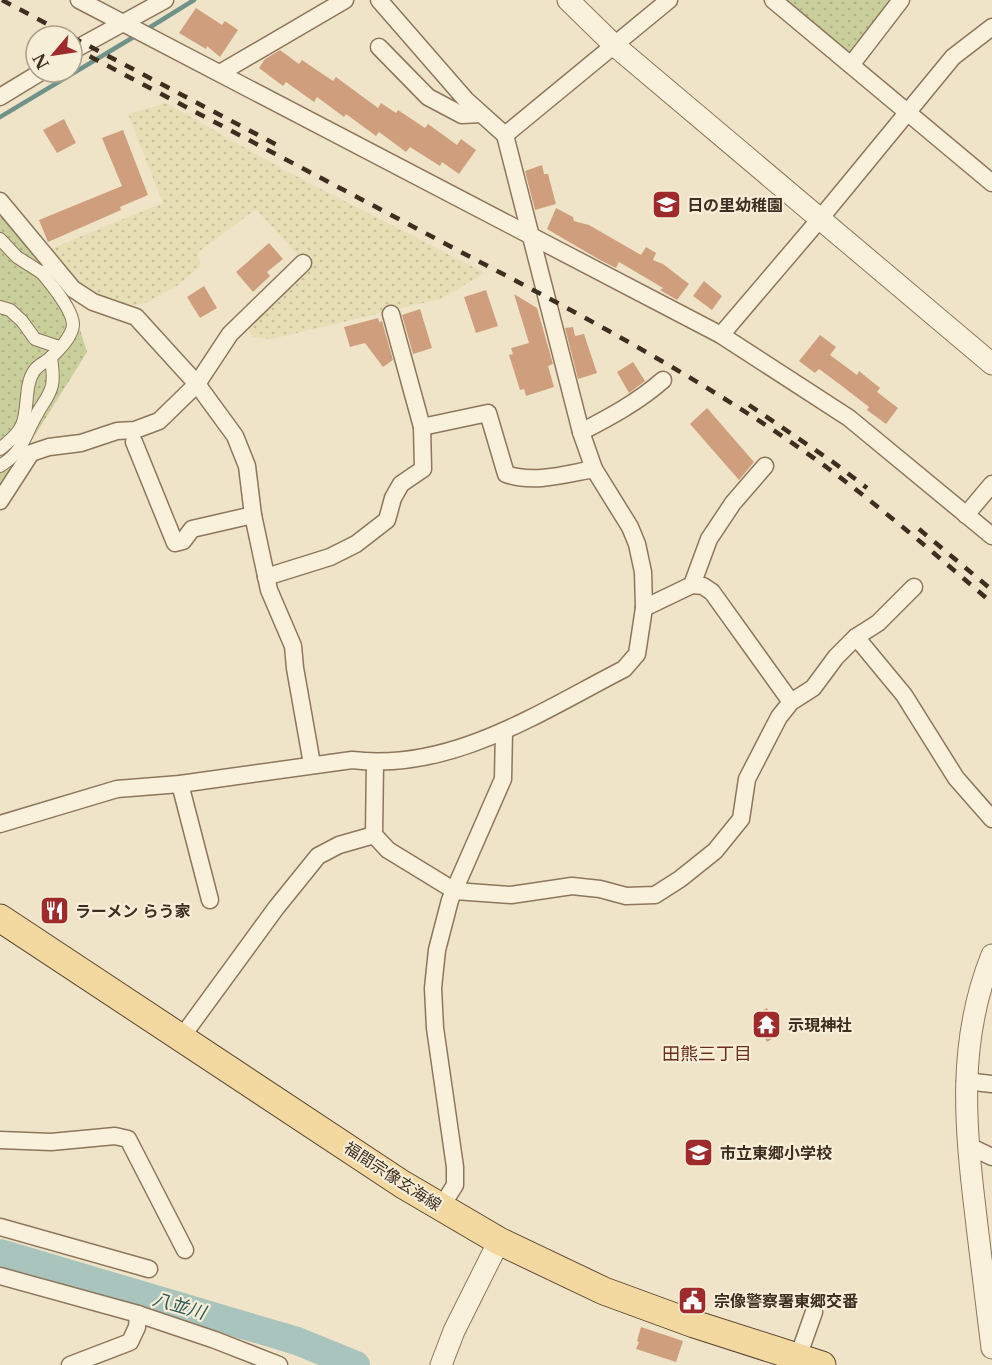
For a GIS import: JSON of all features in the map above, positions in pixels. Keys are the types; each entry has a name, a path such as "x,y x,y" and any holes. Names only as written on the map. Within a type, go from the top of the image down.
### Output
{"main road":[{"name":"福間宗像玄海線","path":"0,918 402,1184 499,1241 604,1291 694,1324 810,1361"}],"street":[{"path":"79,0 721,335 849,418 992,536"},
{"path":"84,47 136,29 165,0"},
{"path":"220,73 345,0"},
{"path":"0,824 117,789 180,784 312,764 352,760 375,762 424,757 464,747 504,731 624,669 637,654 645,608 643,572 637,544 630,527 594,468 581,432 505,135 466,100 379,0"},
{"path":"568,0 614,45 992,364"},
{"path":"505,135 669,0"},
{"path":"773,0 992,183"},
{"path":"851,65 901,0"},
{"path":"721,335 953,57 992,27"},
{"path":"379,47 428,98 462,115 480,114"},
{"path":"0,97 24,82"},
{"path":"0,201 47,270 70,314 73,325 70,335 51,357 37,367 31,376 22,426 0,449"},
{"path":"0,239 17,257 47,270 93,302 136,317 197,384 235,436 247,466 253,515 269,590 293,646 312,764"},
{"path":"0,501 31,453 49,447 81,443 117,431 135,430 159,421 197,384 230,334 303,263"},
{"path":"0,307 10,310 22,321 35,339 59,347"},
{"path":"266,577 330,558 356,544 387,520 393,498 401,484 423,469 422,427 391,314"},
{"path":"0,466 10,460 22,446 36,414 48,396 52,384 51,357"},
{"path":"581,432 619,413 663,380"},
{"path":"422,427 488,413 506,474 519,479 538,478 594,468"},
{"path":"134,442 175,543 183,540 192,529 253,515"},
{"path":"692,585 710,539 733,503 765,466"},
{"path":"966,515 992,484"},
{"path":"645,608 692,585 703,586 712,592 791,702"},
{"path":"375,762 374,835 388,850 455,891 511,895 572,886 600,889 627,896 655,895 680,879 715,851 741,819 747,779 779,717 791,702 813,688 836,657 856,637 878,623 914,587"},
{"path":"856,637 904,695 956,778 992,819"},
{"path":"441,1207 455,1185 455,1167 435,1028 433,988 437,950 450,900 503,779 504,731"},
{"path":"180,784 210,900"},
{"path":"181,1038 276,908 318,856 339,845 374,835"},
{"path":"992,955 975,1010 965,1081 968,1145 992,1348"},
{"path":"965,1081 992,1084"},
{"path":"0,1140 51,1142 115,1136 128,1139 185,1250"},
{"path":"968,1145 992,1157"},
{"path":"0,1227 149,1269"},
{"path":"441,1365 454,1331 499,1241"},
{"path":"0,1276 138,1314 279,1365"},
{"path":"810,1361 814,1312"},
{"path":"70,1365 130,1342 137,1327 138,1314"}],"shaded area":[{"path":"166,103 284,170 485,273 440,299 271,339 253,337 247,326 306,264 256,209 197,253 201,265 177,286 144,304 125,306 88,290 72,276 50,249 163,203 128,114"}],"green space":[{"path":"783,0 892,0 854,52 844,52"},
{"path":"0,210 68,292 87,352 0,491"}],"building":[{"path":"196,8 222,25 225,21 238,30 220,57 207,46 206,49 179,33"},
{"path":"280,50 299,64 302,60 333,81 336,77 378,108 381,103 396,113 398,110 425,128 428,124 457,145 461,139 476,150 459,174 442,162 440,166 410,147 406,152 379,132 376,136 346,114 344,117 317,97 314,102 286,82 283,86 259,68 265,59"},
{"path":"64,119 76,143 57,153 43,130"},
{"path":"123,130 148,195 120,207 121,210 48,242 39,220 122,186 102,138"},
{"path":"542,165 544,174 548,174 556,204 535,210 525,171"},
{"path":"556,208 573,217 574,221 589,225 641,255 646,247 656,253 653,260 663,264 689,284 677,300 660,290 663,288 619,262 616,268 600,260 547,229"},
{"path":"269,243 283,259 267,272 270,276 253,292 236,272"},
{"path":"704,281 722,296 712,310 693,296"},
{"path":"204,286 217,308 200,318 187,297"},
{"path":"486,290 498,326 476,333 464,297"},
{"path":"514,294 537,308 553,364 548,366 554,387 526,396 524,389 520,390 509,355 513,354 511,348 529,343"},
{"path":"420,309 432,348 413,354 402,315"},
{"path":"378,318 379,322 382,321 393,360 383,367 365,343 350,347 344,327"},
{"path":"573,327 575,336 584,334 597,373 578,379 565,328"},
{"path":"820,335 836,347 830,355 857,375 859,371 880,388 877,392 898,408 886,424 867,410 869,407 819,369 815,373 799,361"},
{"path":"633,362 645,381 629,393 617,372"},
{"path":"707,408 754,462 739,480 690,424"},
{"name":"示現神社","path":"767,1008 780,1034 767,1042 753,1016"},
{"path":"641,1327 683,1341 676,1362 636,1349"}],"waterway":[{"path":"144,31 194,0"},
{"path":"0,117 137,35"},
{"name":"八並川","path":"0,1253 297,1341 356,1365"}],"railway":[{"path":"2,0 47,24"},
{"path":"84,43 279,146"},
{"path":"84,53 555,302 695,381 741,409 829,469 912,534 992,603"},
{"path":"749,405 867,488"},
{"path":"919,529 992,590"}],"place":[{"name":"日の里幼稚園","path":"666,205"},
{"name":"ラーメン らう家","path":"54,911"},
{"name":"示現神社","path":"767,1025"},
{"name":"市立東郷小学校","path":"699,1153"},
{"name":"宗像警察署東郷交番","path":"693,1301"}],"district":[{"name":"田熊三丁目","path":"707,1054"}]}
